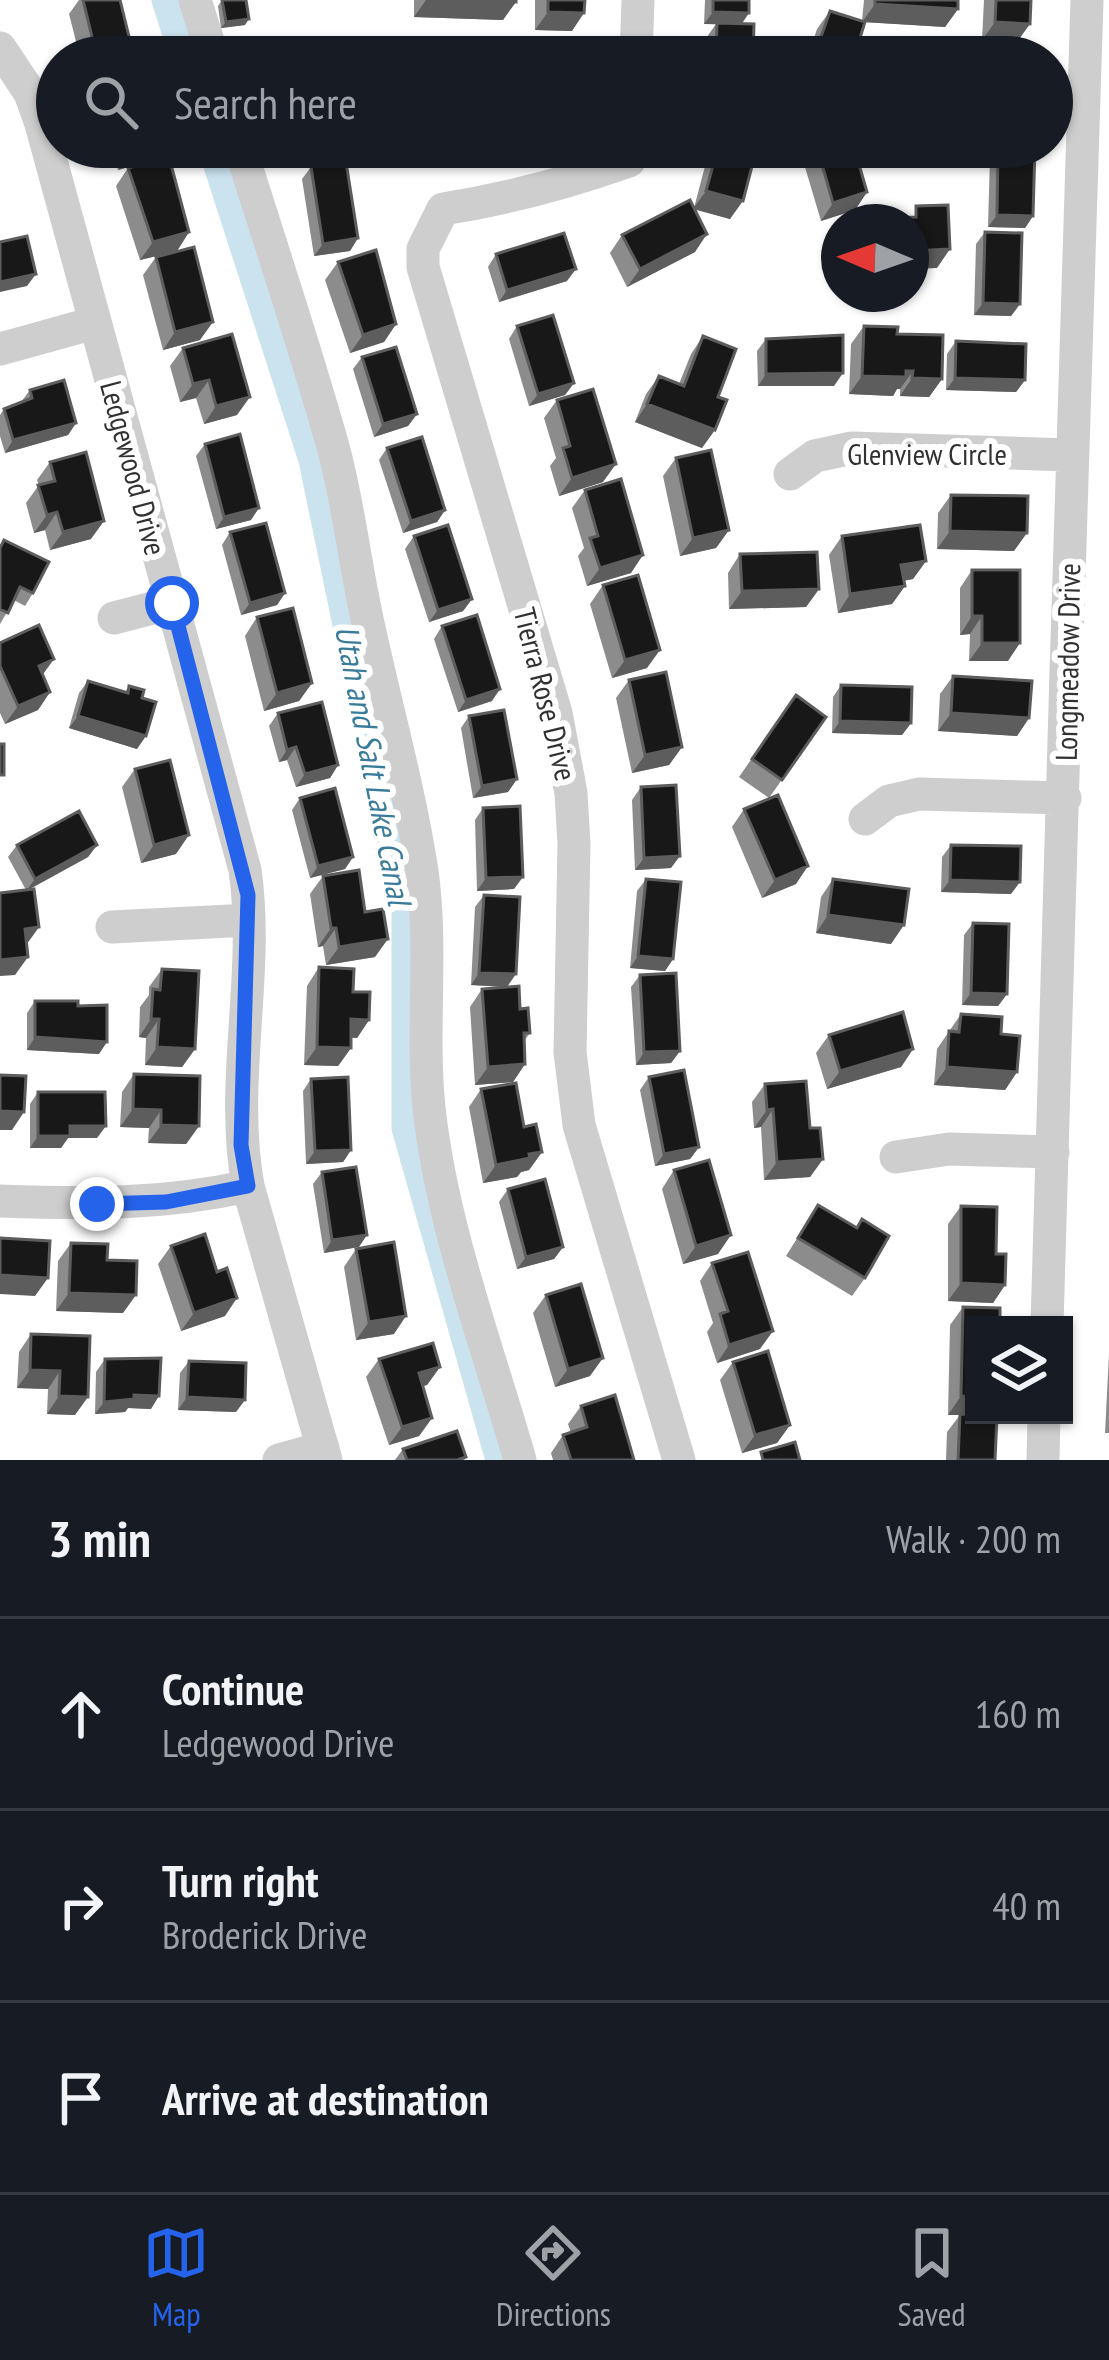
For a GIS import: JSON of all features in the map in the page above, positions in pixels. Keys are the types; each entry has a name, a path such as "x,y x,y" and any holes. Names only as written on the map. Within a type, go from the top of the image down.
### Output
{"street":[{"path":"195,0 206,36"},
{"path":"637,36 638,0"},
{"name":"Longmeadow Drive","path":"1073,68 1087,0"},
{"name":"Ledgewood Drive","path":"1,52 30,93 36,110"},
{"name":"Ledgewood Drive","path":"53,168 244,870 249,920 241,1145 248,1186 325,1454"},
{"path":"247,168 326,423 351,523 422,874 426,1057 436,1161 520,1460"},
{"name":"Tierra Rose Drive","path":"608,168 506,199 442,209 423,249 423,267 556,713 571,793 574,844 570,1052 579,1126 679,1460"},
{"name":"Longmeadow Drive","path":"1047,1316 1065,797 1068,168"},
{"path":"0,349 94,323"},
{"name":"Glenview Circle","path":"790,474 815,456 852,448 1070,455"},
{"path":"114,618 172,603"},
{"path":"865,819 889,801 919,794 1065,797"},
{"path":"112,927 249,920"},
{"path":"896,1157 949,1148 1053,1151"},
{"path":"0,1201 166,1202 248,1186"},
{"path":"1043,1460 1044,1424"},
{"path":"279,1460 325,1454"}],"building":[{"path":"83,0 120,0 129,36 92,36"},
{"path":"222,0 246,0 249,19 226,22"},
{"path":"548,0 585,0 584,13 548,12"},
{"path":"713,0 749,0 749,13 713,12"},
{"path":"875,0 958,0 958,9 875,4"},
{"path":"996,0 1031,0 1030,24 995,22"},
{"path":"830,11 865,22 861,36 821,36"},
{"path":"717,23 754,24 754,36 717,36"},
{"path":"128,168 172,168 189,232 153,242"},
{"path":"311,168 347,168 358,238 323,244"},
{"path":"712,168 752,168 743,201 706,191"},
{"path":"823,168 860,168 867,192 833,203"},
{"path":"998,168 1034,168 1033,216 997,215"},
{"path":"690,200 707,234 640,269 622,235"},
{"path":"948,205 950,249 929,250 929,206"},
{"path":"985,232 1022,233 1020,304 983,303"},
{"path":"564,233 576,269 507,290 496,254"},
{"path":"27,236 36,274 0,282 0,242"},
{"path":"194,247 213,322 175,332 156,257"},
{"path":"376,250 396,324 363,335 338,262"},
{"path":"553,315 574,383 538,394 517,326"},
{"path":"864,326 898,327 897,334 943,335 942,379 912,378 913,371 906,371 906,377 862,376"},
{"path":"232,334 250,397 216,406 209,380 193,384 183,348"},
{"path":"843,335 843,373 766,374 766,339"},
{"path":"703,336 736,349 718,397 727,400 715,430 647,404 659,376 684,386"},
{"path":"956,341 1026,344 1025,380 955,378"},
{"path":"396,347 417,414 383,424 362,357"},
{"path":"64,380 76,423 13,440 4,409 32,398 30,390"},
{"path":"593,389 616,464 572,478 563,448 570,446 557,400"},
{"path":"240,434 259,508 224,517 205,444"},
{"path":"422,437 445,510 411,521 387,448"},
{"path":"711,450 729,530 693,538 676,458"},
{"path":"86,452 104,521 63,532 57,512 47,515 38,485 55,481 50,462"},
{"path":"621,479 643,555 600,568 590,538 598,536 585,490"},
{"path":"951,495 1028,496 1027,533 950,531"},
{"path":"266,523 285,593 250,603 230,532"},
{"path":"448,525 472,599 438,610 414,536"},
{"path":"920,525 926,561 901,565 905,586 850,594 842,536"},
{"path":"4,540 49,562 33,593 20,587 8,613 0,609"},
{"path":"817,552 819,589 742,591 740,554"},
{"path":"972,570 1020,570 1020,643 982,643 982,616 972,616"},
{"path":"638,575 660,650 625,660 603,585"},
{"path":"293,608 312,683 277,693 257,617"},
{"path":"477,615 500,689 466,700 442,626"},
{"path":"39,625 54,659 39,666 50,692 18,706 0,666 0,643"},
{"path":"666,672 682,747 645,755 629,680"},
{"path":"953,676 1032,681 1029,718 951,713"},
{"path":"88,681 128,693 129,686 144,690 142,698 156,702 146,736 78,716"},
{"path":"841,685 912,687 911,723 840,721"},
{"path":"796,695 826,717 782,780 752,759"},
{"path":"322,702 338,765 305,774 296,747 287,750 278,713"},
{"path":"504,710 517,779 482,786 469,716"},
{"path":"0,744 4,744 4,775 0,775"},
{"path":"170,760 189,835 154,845 135,769"},
{"path":"676,785 680,856 644,858 641,787"},
{"path":"335,788 353,857 318,866 300,798"},
{"path":"778,795 808,866 775,880 744,809"},
{"path":"520,806 523,877 486,878 483,808"},
{"path":"79,811 97,845 35,879 17,845"},
{"path":"951,845 1021,846 1020,882 950,880"},
{"path":"359,870 365,912 383,909 388,939 339,947 336,928 331,928 323,876"},
{"path":"646,879 681,882 673,959 638,956"},
{"path":"833,879 909,889 904,925 828,915"},
{"path":"34,889 39,927 25,929 28,957 0,960 0,893"},
{"path":"484,895 520,897 516,974 479,973"},
{"path":"973,923 1009,924 1007,994 971,993"},
{"path":"319,967 354,969 353,992 370,992 369,1020 351,1019 351,1048 317,1047"},
{"path":"162,969 199,971 195,1049 157,1047 159,1019 151,1019 153,989 160,990"},
{"path":"676,973 680,1051 644,1052 640,975"},
{"path":"519,986 520,1009 528,1008 530,1033 524,1033 525,1064 488,1067 482,989"},
{"path":"35,1001 107,1005 107,1042 35,1037"},
{"path":"903,1012 913,1049 840,1071 829,1035"},
{"path":"961,1014 1002,1017 1001,1034 1020,1036 1017,1072 947,1067 949,1031 959,1032"},
{"path":"684,1070 699,1147 664,1154 649,1077"},
{"path":"134,1074 200,1076 199,1126 161,1125 161,1110 133,1109"},
{"path":"0,1075 26,1076 24,1112 0,1111"},
{"path":"348,1077 351,1150 315,1151 311,1079"},
{"path":"806,1081 810,1128 820,1128 823,1159 777,1162 773,1109 767,1110 765,1084"},
{"path":"516,1083 524,1127 536,1124 542,1152 496,1165 481,1089"},
{"path":"38,1092 105,1092 106,1126 70,1126 70,1136 38,1136"},
{"path":"709,1160 731,1235 696,1246 674,1170"},
{"path":"356,1167 367,1235 332,1240 322,1172"},
{"path":"545,1179 563,1247 526,1257 508,1189"},
{"path":"818,1205 857,1228 862,1219 889,1236 865,1278 798,1238"},
{"path":"961,1206 997,1207 996,1254 1006,1254 1005,1285 961,1283"},
{"path":"205,1234 217,1272 227,1268 237,1298 194,1313 171,1246"},
{"path":"0,1238 50,1241 48,1278 0,1275"},
{"path":"394,1242 406,1316 369,1322 356,1249"},
{"path":"71,1243 108,1244 107,1260 137,1261 136,1295 69,1293"},
{"path":"748,1252 773,1331 729,1345 720,1314 728,1311 712,1263"},
{"path":"581,1284 603,1358 568,1369 546,1295"},
{"path":"963,1307 1000,1308 1000,1316 965,1316 965,1396 961,1396"},
{"path":"31,1334 90,1336 88,1397 59,1396 60,1371 30,1370"},
{"path":"433,1343 440,1367 419,1373 432,1418 402,1427 379,1359"},
{"path":"768,1351 790,1425 755,1435 733,1362"},
{"path":"161,1358 159,1396 134,1395 134,1399 104,1402 105,1359"},
{"path":"189,1361 246,1363 245,1400 187,1397"},
{"path":"615,1395 634,1460 571,1460 563,1435 587,1427 581,1406"},
{"path":"960,1414 965,1414 965,1424 997,1424 995,1460 958,1460"},
{"path":"457,1431 466,1457 407,1460 403,1449"},
{"path":"795,1442 800,1460 763,1460 761,1452"}],"waterway":[{"name":"Utah and Salt Lake Canal","path":"165,0 176,36"},
{"name":"Utah and Salt Lake Canal","path":"218,168 312,460 405,911 405,1128 499,1460"}],"route":[{"path":"97,1204 166,1202 248,1186 241,1145 241,1101 248,895 172,603"}]}
